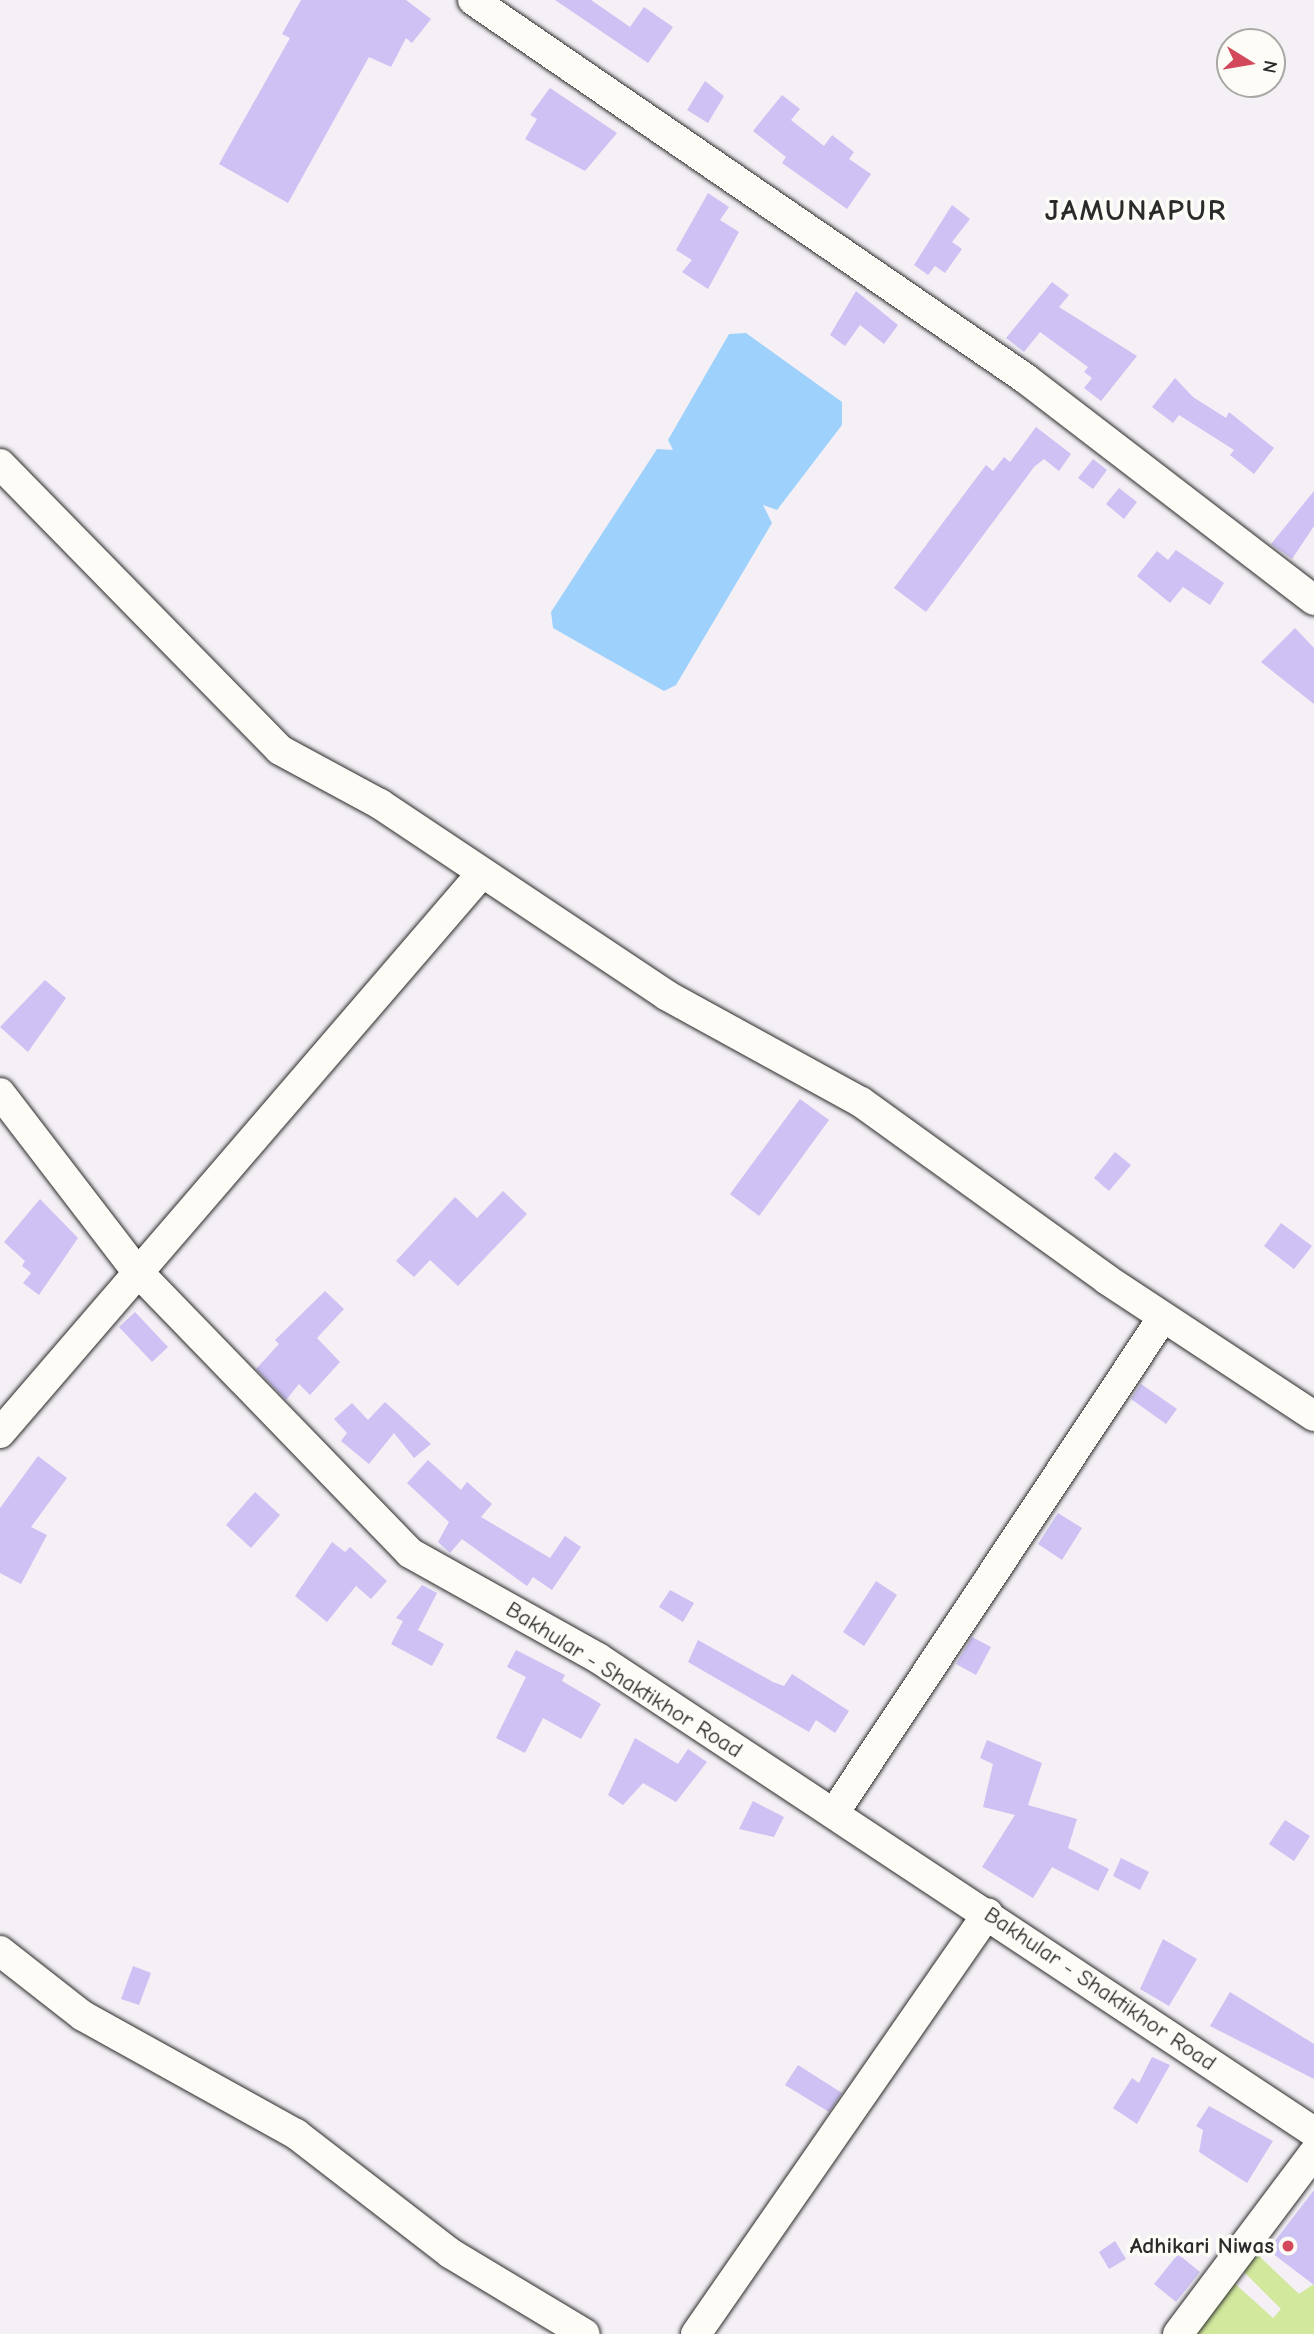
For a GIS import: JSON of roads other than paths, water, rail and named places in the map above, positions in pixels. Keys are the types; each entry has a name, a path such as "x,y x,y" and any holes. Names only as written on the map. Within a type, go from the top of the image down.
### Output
{"street":[{"path":"473,0 1026,379 1314,600"},
{"path":"0,464 280,750 380,804 666,995 861,1102 1163,1317 1314,1416"},
{"path":"0,1433 136,1270 482,873"},
{"name":"Bakhular - Shaktikhor Road","path":"0,1093 136,1270 410,1553 598,1658 988,1913 1314,2132"},
{"path":"834,1813 1163,1317"},
{"path":"696,2334 988,1913"},
{"path":"0,1951 83,2016 296,2134 450,2253 584,2334"},
{"path":"1178,2334 1314,2153"}],"water":[{"path":"746,333 842,402 842,425 777,510 763,505 772,523 676,685 664,691 553,628 551,612 657,449 673,450 668,440 729,334"}],"place":[{"name":"Adhikari Niwas","path":"1288,2246"}],"district":[{"name":"JAMUNAPUR","path":"1136,211"}]}
